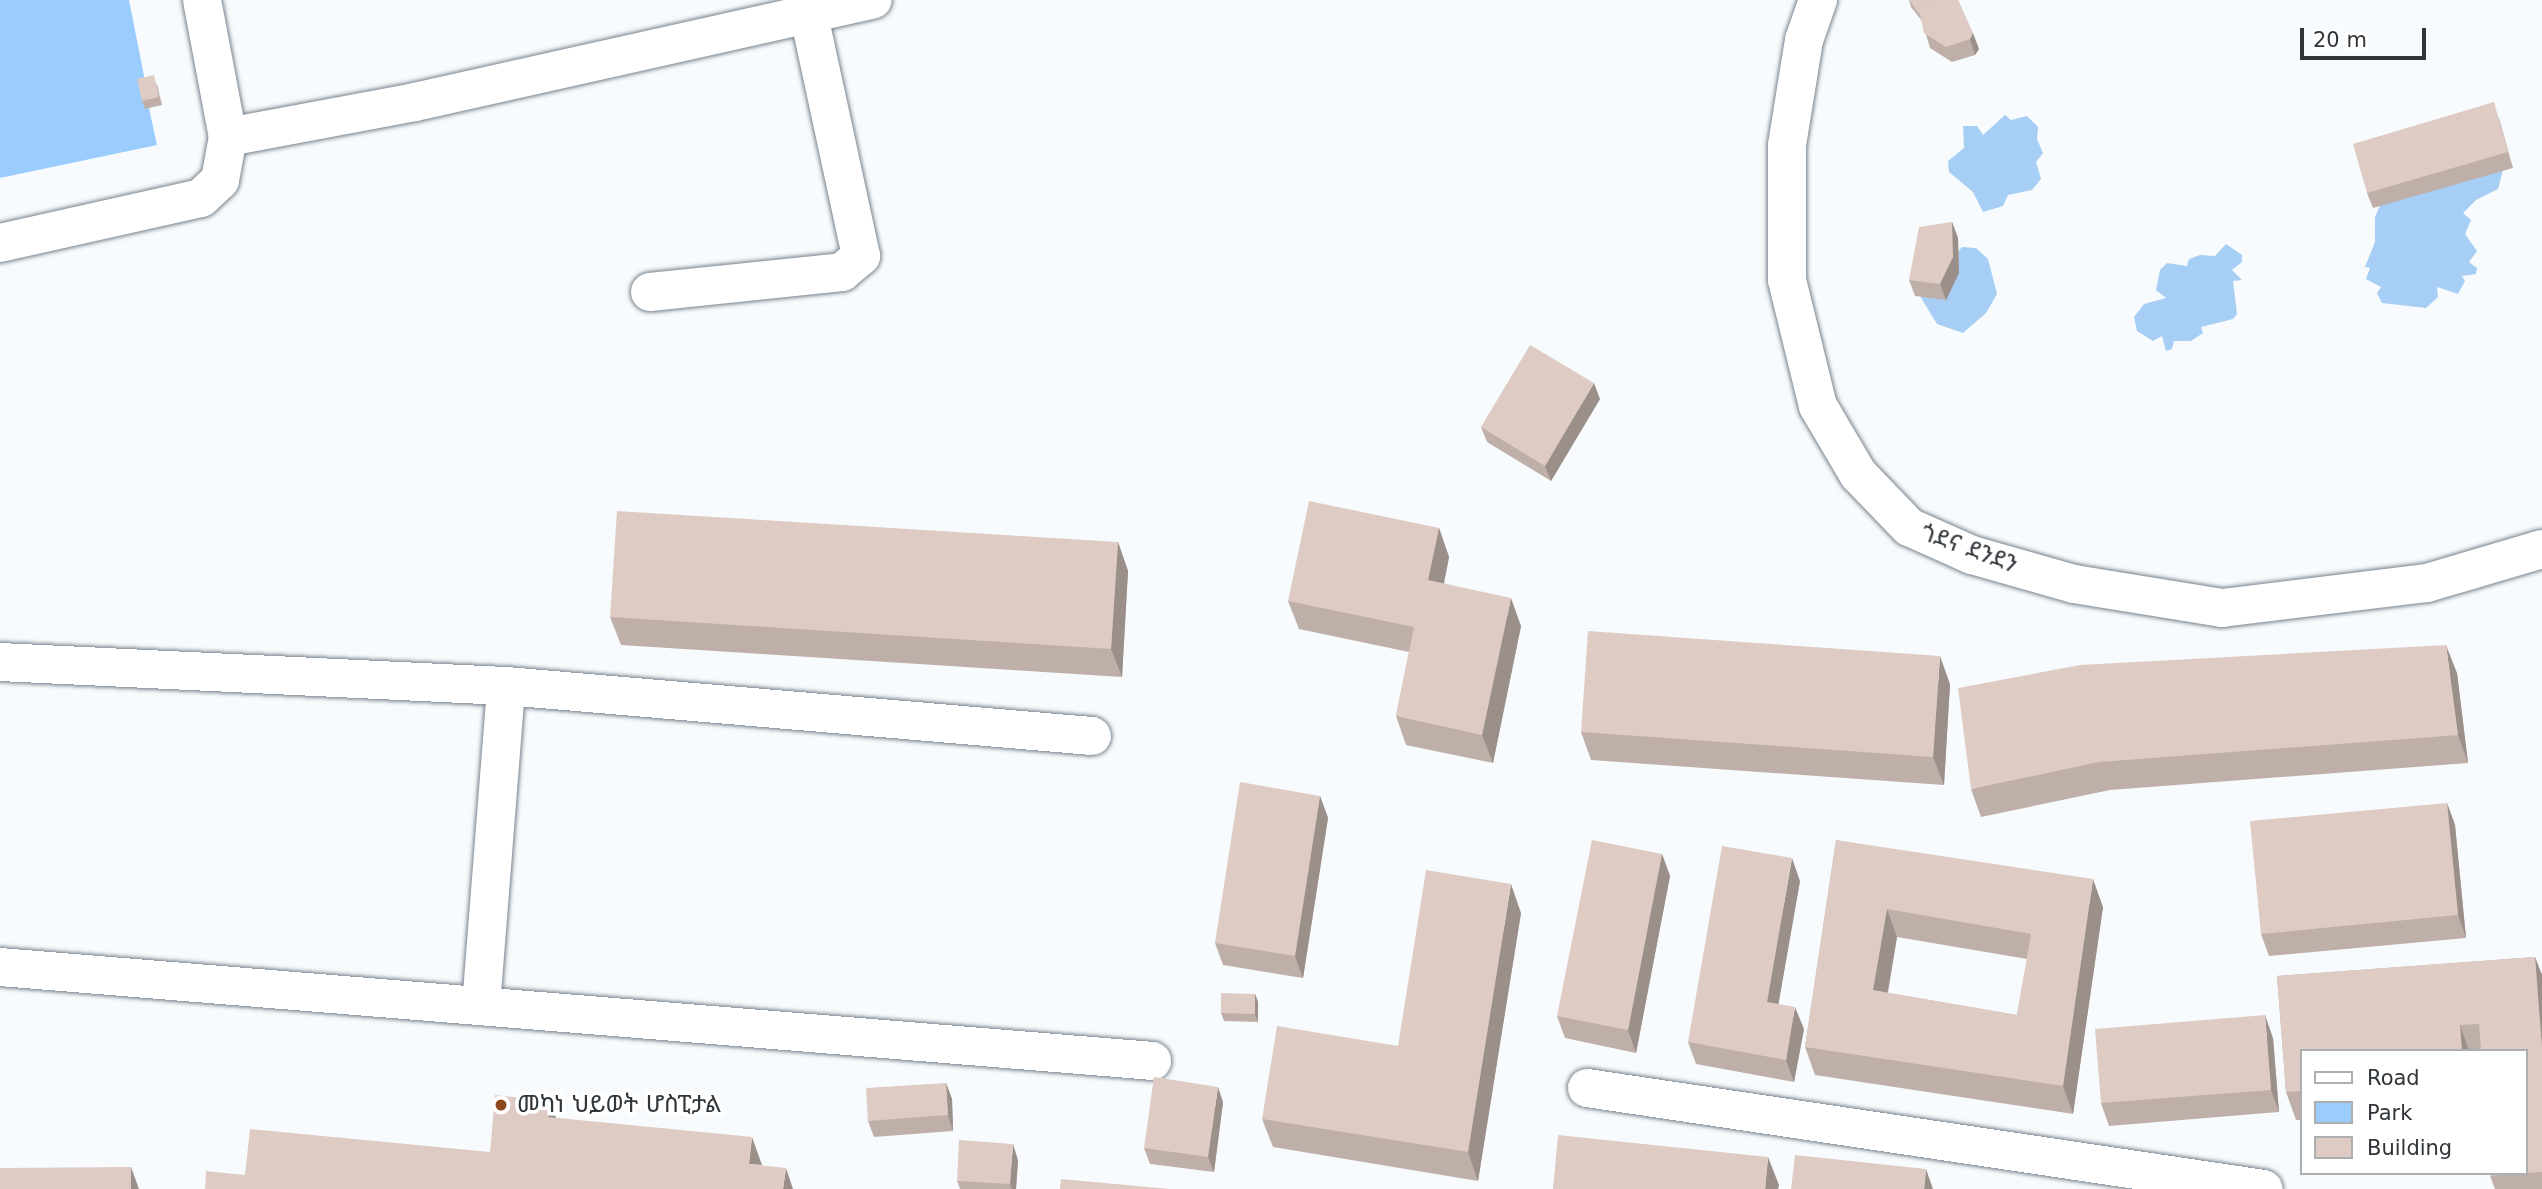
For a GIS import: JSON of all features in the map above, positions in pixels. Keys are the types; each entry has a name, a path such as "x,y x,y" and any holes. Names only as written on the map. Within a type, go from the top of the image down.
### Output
{"street":[{"path":"0,243 201,198 220,180 228,137 202,0"},
{"path":"228,137 415,102 873,0"},
{"name":"ጎደና ደንደን","path":"1818,0 1804,40 1787,145 1787,280 1818,406 1858,474 1909,527 1972,555 2074,584 2222,608 2427,583 2542,549"},
{"path":"650,292 842,272 861,256 809,16"},
{"path":"0,662 506,686 1092,736"},
{"path":"481,1006 506,686"},
{"path":"0,967 1152,1061"},
{"path":"1587,1088 2264,1189"}],"green space":[{"path":"0,0 129,0 146,86 145,108 149,108 157,145 0,178"}],"shaded area":[{"path":"2005,115 2011,120 2027,116 2038,127 2037,139 2043,153 2036,162 2041,179 2032,190 2008,195 2003,206 1983,212 1973,192 1949,172 1948,161 1964,148 1963,126 1977,126 1983,135"},
{"path":"2503,170 2498,189 2476,200 2463,213 2471,220 2465,234 2477,251 2469,262 2477,268 2476,274 2462,276 2465,281 2458,294 2437,287 2438,297 2426,308 2382,303 2377,293 2381,287 2366,279 2370,268 2365,267 2375,242 2375,217 2382,200"},
{"path":"2226,244 2242,255 2242,262 2232,270 2242,280 2233,281 2237,314 2233,319 2201,327 2203,333 2191,341 2174,341 2172,349 2166,351 2162,336 2153,341 2137,331 2134,317 2144,304 2166,298 2156,290 2160,270 2167,263 2187,266 2189,259 2200,255 2215,256"},
{"path":"1962,247 1976,248 1988,259 1997,294 1986,313 1963,333 1937,324 1920,296"}],"building":[{"path":"1909,0 1936,0 1919,10 1920,15"},
{"path":"1936,0 1958,0 1973,33 1970,39 1946,47 1924,33 1919,10"},
{"path":"154,75 159,97 142,101 137,79"},
{"path":"2494,102 2508,152 2367,193 2353,144"},
{"path":"1952,222 1953,257 1940,284 1909,280 1919,227"},
{"path":"1530,345 1594,383 1545,466 1481,427"},
{"path":"1309,501 1439,528 1428,580 1511,598 1482,735 1396,716 1414,627 1288,601"},
{"path":"617,511 1118,542 1111,649 610,617"},
{"path":"1588,631 1940,656 1933,757 1581,732"},
{"path":"2446,645 2458,735 2099,762 1971,789 1958,688 2080,665"},
{"path":"1240,782 1320,796 1295,956 1215,943"},
{"path":"2447,803 2458,915 2261,934 2250,821"},
{"path":"1592,840 1662,854 1628,1030 1557,1016"},
{"path":"1836,840 2093,879 2063,1086 1805,1047","holes":["1887,909 2031,934 2017,1015 1873,990"]},
{"path":"1722,846 1792,858 1767,1002 1795,1007 1786,1060 1688,1042"},
{"path":"1426,870 1511,884 1468,1152 1262,1119 1277,1026 1398,1046"},
{"path":"2535,957 2542,1048 2542,1172 2528,1173 2528,1049 2481,1049 2479,1024 2460,1025 2462,1049 2300,1049 2300,1091 2286,1092 2277,976"},
{"path":"1221,993 1255,994 1255,1014 1221,1013"},
{"path":"2265,1015 2271,1090 2101,1103 2095,1029"},
{"path":"1154,1077 1218,1087 1208,1157 1144,1148"},
{"path":"946,1083 948,1115 868,1121 866,1088"},
{"path":"495,1095 550,1101 548,1117 752,1137 749,1164 786,1168 783,1189 205,1189 206,1171 245,1175 250,1129 490,1152"},
{"path":"1558,1135 1768,1157 1765,1189 1553,1189"},
{"path":"959,1140 1013,1144 1010,1184 957,1181"},
{"path":"1795,1155 1926,1169 1924,1189 1791,1189"},
{"path":"131,1167 131,1189 0,1189 0,1168"},
{"path":"1061,1179 1170,1189 1060,1189"}],"place":[{"name":"መካነ ህይወት ሆስፒታል","path":"501,1105"}]}
